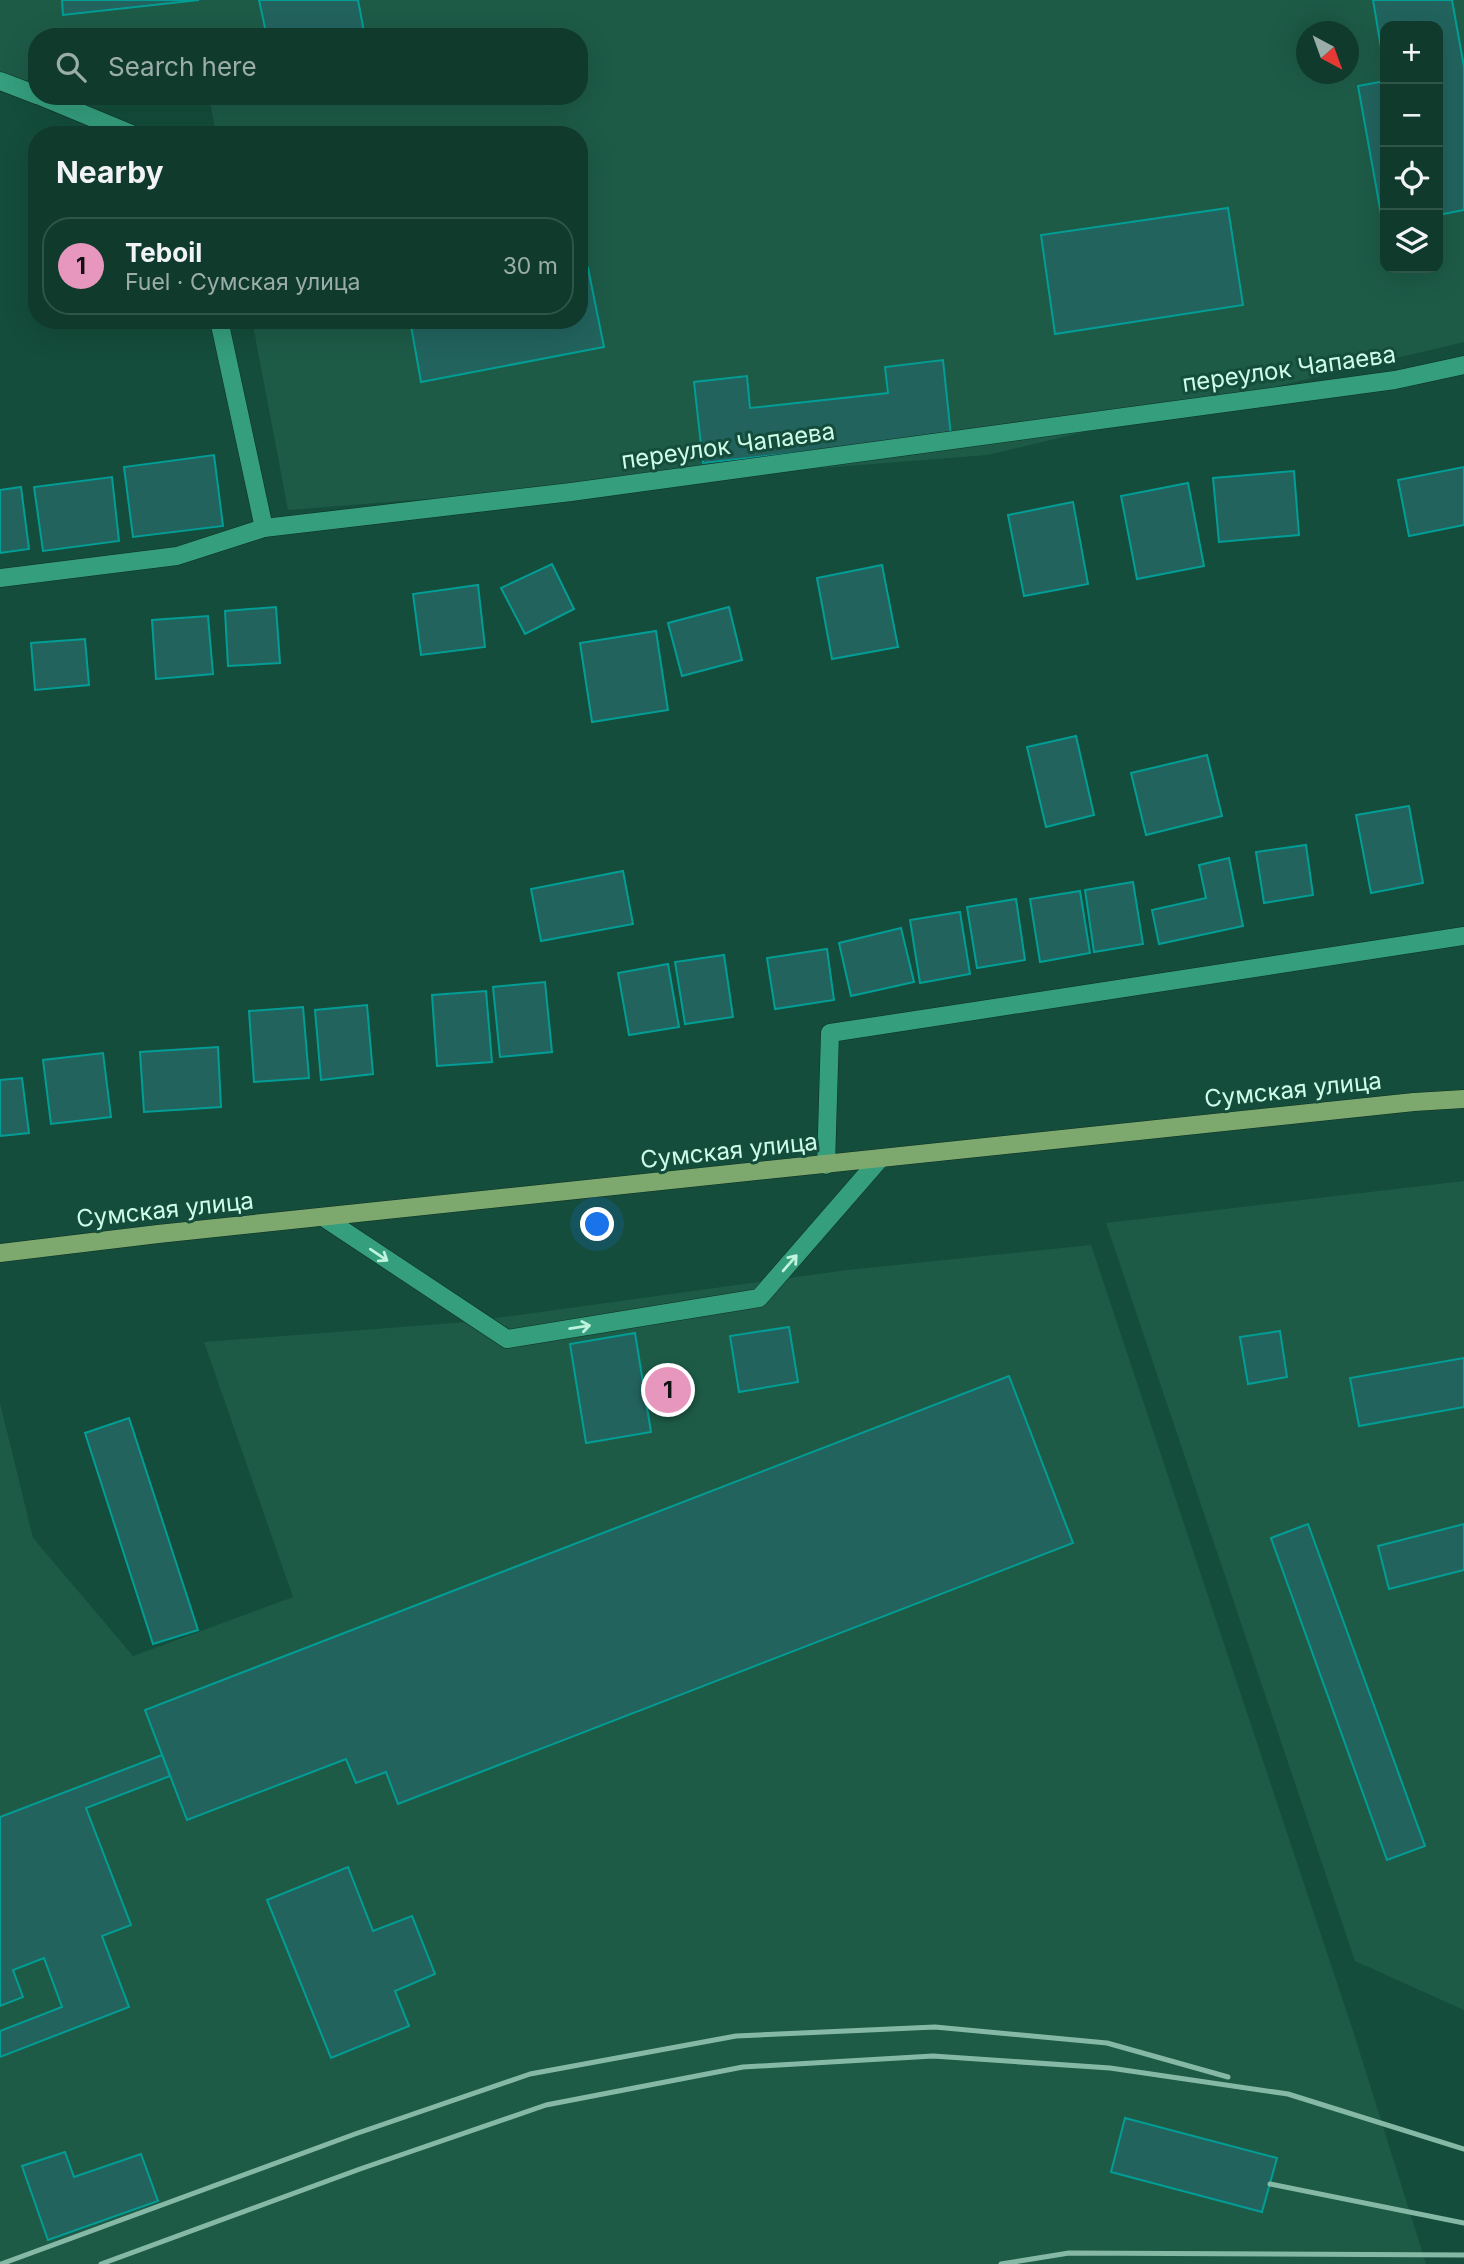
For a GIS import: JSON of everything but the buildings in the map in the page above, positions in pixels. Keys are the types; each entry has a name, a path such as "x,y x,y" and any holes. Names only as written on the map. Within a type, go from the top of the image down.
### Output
{"main road":[{"name":"Сумская улица","path":"0,1253 1414,1102 1464,1099"}],"street":[{"path":"0,81 28,92"},
{"path":"60,105 112,126"},
{"path":"221,329 264,528"},
{"name":"переулок Чапаева","path":"0,578 177,556 264,528 571,492 1395,380 1464,366"},
{"path":"826,1166 830,1033 1464,936"},
{"path":"323,1217 507,1339 759,1298 879,1160"}],"shaded area":[{"path":"0,0 1464,0 1464,342 987,455 288,510 254,329 588,329 588,126 214,126 211,105 588,105 588,28 28,28 28,79 0,84"},
{"path":"1464,1181 1464,2010 1355,1961 1106,1223"},
{"path":"1091,1245 1354,2034 1426,2264 0,2264 0,1403 33,1538 133,1656 293,1597 204,1342 467,1322 847,1270"}],"railway":[{"path":"1,2264 355,2134 530,2074 736,2036 935,2027 1107,2043 1228,2077"},
{"path":"101,2264 360,2169 546,2105 743,2067 933,2056 1110,2068 1288,2094 1464,2149"},
{"path":"1270,2184 1464,2223"},
{"path":"1001,2264 1069,2253 1464,2255"}],"place":[{"name":"Teboil","path":"668,1390"}]}
